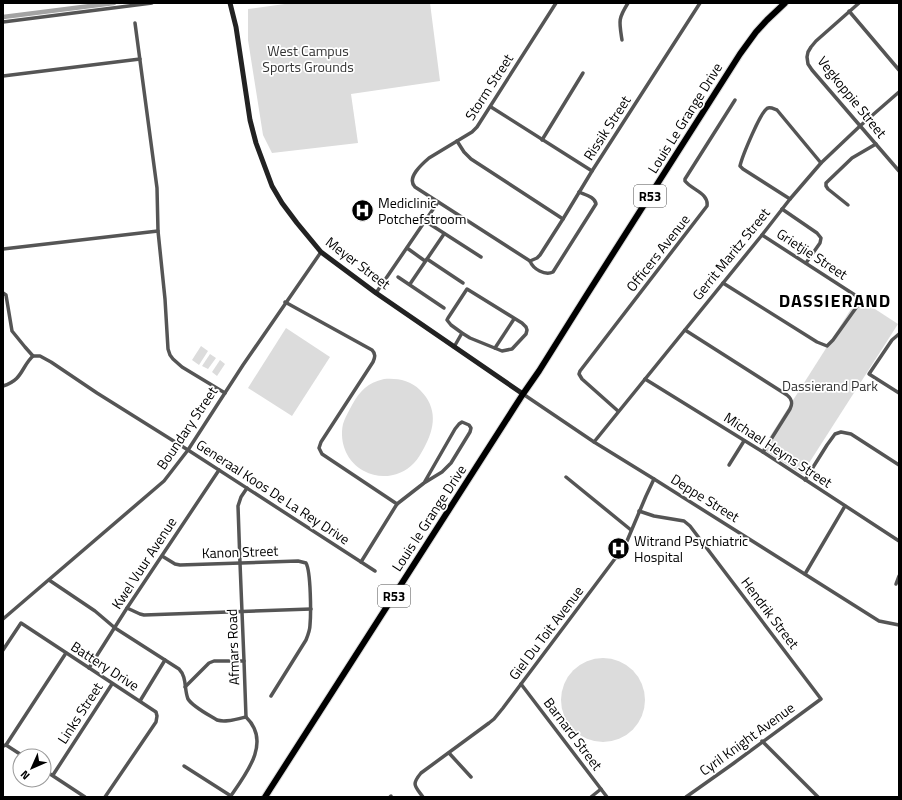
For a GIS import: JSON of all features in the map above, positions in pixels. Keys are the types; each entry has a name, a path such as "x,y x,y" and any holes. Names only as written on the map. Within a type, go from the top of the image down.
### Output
{"main road":[{"name":"Louis Le Grange Drive","path":"523,394 543,365 740,54 756,32 785,3"},
{"name":"Louis le Grange Drive","path":"265,797 523,394"}],"street":[{"path":"3,22 152,3"},
{"name":"Meyer Street","path":"230,3 236,27 250,120 262,162 272,186 282,203 321,252 376,293 523,394"},
{"name":"Storm Street","path":"438,202 413,185 412,179 416,171 429,158 475,130 556,3"},
{"path":"622,40 620,16 628,3"},
{"name":"Rissik Street","path":"530,261 537,258 563,219 592,171 700,3"},
{"name":"Vegkoppie Street","path":"859,3 816,41 808,52 808,60 812,70 899,171"},
{"path":"849,12 899,70"},
{"path":"135,23 157,188 158,231 165,299 168,349 173,360 182,367 225,393"},
{"path":"3,76 140,59"},
{"path":"542,140 583,73"},
{"name":"Gerrit Maritz Street","path":"594,442 790,199 821,163 899,92"},
{"name":"Officers Avenue","path":"618,411 582,379 579,374 580,371 707,206 706,197 688,184 685,179 735,100"},
{"path":"491,107 592,171"},
{"path":"790,199 740,166 757,124 765,110 767,108 771,108 777,110 821,163"},
{"path":"457,141 464,152 471,159 563,219"},
{"path":"848,205 828,189 826,183 852,158 876,144"},
{"path":"376,293 438,202 530,261 533,266 544,273 549,274 553,272 596,204 595,200 579,192"},
{"path":"782,209 817,233 821,238 820,243 806,263"},
{"path":"425,221 481,257"},
{"path":"3,249 158,231"},
{"path":"410,284 444,234"},
{"name":"Grietjie Street","path":"723,283 817,342 827,346 833,340 856,308 859,302 857,296 762,235"},
{"path":"407,248 463,283"},
{"name":"Boundary Street","path":"3,619 164,481 188,450 321,252"},
{"path":"398,277 444,308"},
{"path":"467,289 526,327 527,330 526,334 512,349 502,351 470,338 462,333 451,325 448,318 467,289"},
{"name":"Generaal Koos De La Rey Drive","path":"4,294 12,331 33,356 40,356 51,362 96,393 188,450 375,571"},
{"path":"286,302 375,353 373,362 321,442 319,448 322,454 397,504"},
{"path":"495,348 514,319"},
{"path":"684,330 791,399 792,403 790,410 763,452"},
{"path":"454,347 462,333"},
{"path":"899,334 892,340 869,374 899,393"},
{"path":"3,386 15,380 33,356"},
{"name":"Michael Heyns Street","path":"644,380 763,452 899,541"},
{"name":"Deppe Street","path":"523,394 594,442 879,621 899,625"},
{"path":"361,562 397,504 424,483 442,472 451,463 470,432 471,428 469,424 462,422 459,424 424,483"},
{"path":"805,480 835,434 841,432 851,434 899,465"},
{"path":"729,465 744,441"},
{"name":"Kwel Vuur Avenue","path":"89,668 219,470"},
{"path":"566,477 631,530"},
{"name":"Giel Du Toit Avenue","path":"423,797 414,782 416,779 421,773 494,719 623,548 654,479"},
{"name":"Afmars Road","path":"231,796 251,766 255,755 256,743 256,733 246,717 240,563 238,506 241,497 247,488"},
{"path":"805,574 845,506"},
{"name":"Hendrik Street","path":"640,511 654,516 684,521 690,526 821,699"},
{"name":"Kanon Street","path":"162,556 175,564 180,565 304,562 306,564 309,578 311,610"},
{"path":"896,584 899,576"},
{"path":"49,580 95,611 115,628 181,671 184,676 188,699 194,705 221,721 246,717"},
{"path":"127,608 144,615 311,610 310,630 306,640 270,696"},
{"name":"Battery Drive","path":"3,650 20,623 154,711 157,716 156,722 105,797"},
{"path":"5,745 66,653"},
{"path":"140,701 165,660"},
{"path":"185,687 209,663 244,661"},
{"name":"Links Street","path":"52,775 112,684"},
{"name":"Barnard Street","path":"521,684 607,797"},
{"name":"Cyril Knight Avenue","path":"686,797 821,699"},
{"path":"762,741 818,797"},
{"path":"449,753 471,777"},
{"path":"184,766 231,796"},
{"path":"52,775 84,797"},
{"path":"591,797 601,789"}],"green space":[{"name":"West Campus Sports Grounds","path":"292,3 430,3 440,81 351,94 358,143 272,153 263,135 248,40 248,9"},
{"name":"Dassierand Park","path":"858,298 898,324 802,474 762,449"},
{"path":"286,328 330,357 292,416 248,388"},
{"path":"201,346 208,351 199,365 192,360"},
{"path":"210,354 216,358 208,369 202,366"},
{"path":"220,360 225,364 217,376 212,372"},
{"path":"384,379 403,380 420,390 430,404 433,418 431,433 428,441 421,454 409,468 390,476 377,476 364,471 353,463 343,445 342,431 345,419 358,396 369,385"},
{"path":"603,658 611,659 626,665 638,677 644,692 644,708 638,723 626,735 611,741 603,742 595,741 580,735 568,723 562,708 561,700 562,692 568,677 580,665 595,659"}],"waterway":[{"path":"3,17 114,3"}],"place":[{"name":"Mediclinic Potchefstroom","path":"363,211"},
{"name":"Witrand Psychiatric Hospital","path":"618,549"}],"district":[{"name":"DASSIERAND","path":"835,301"}]}
